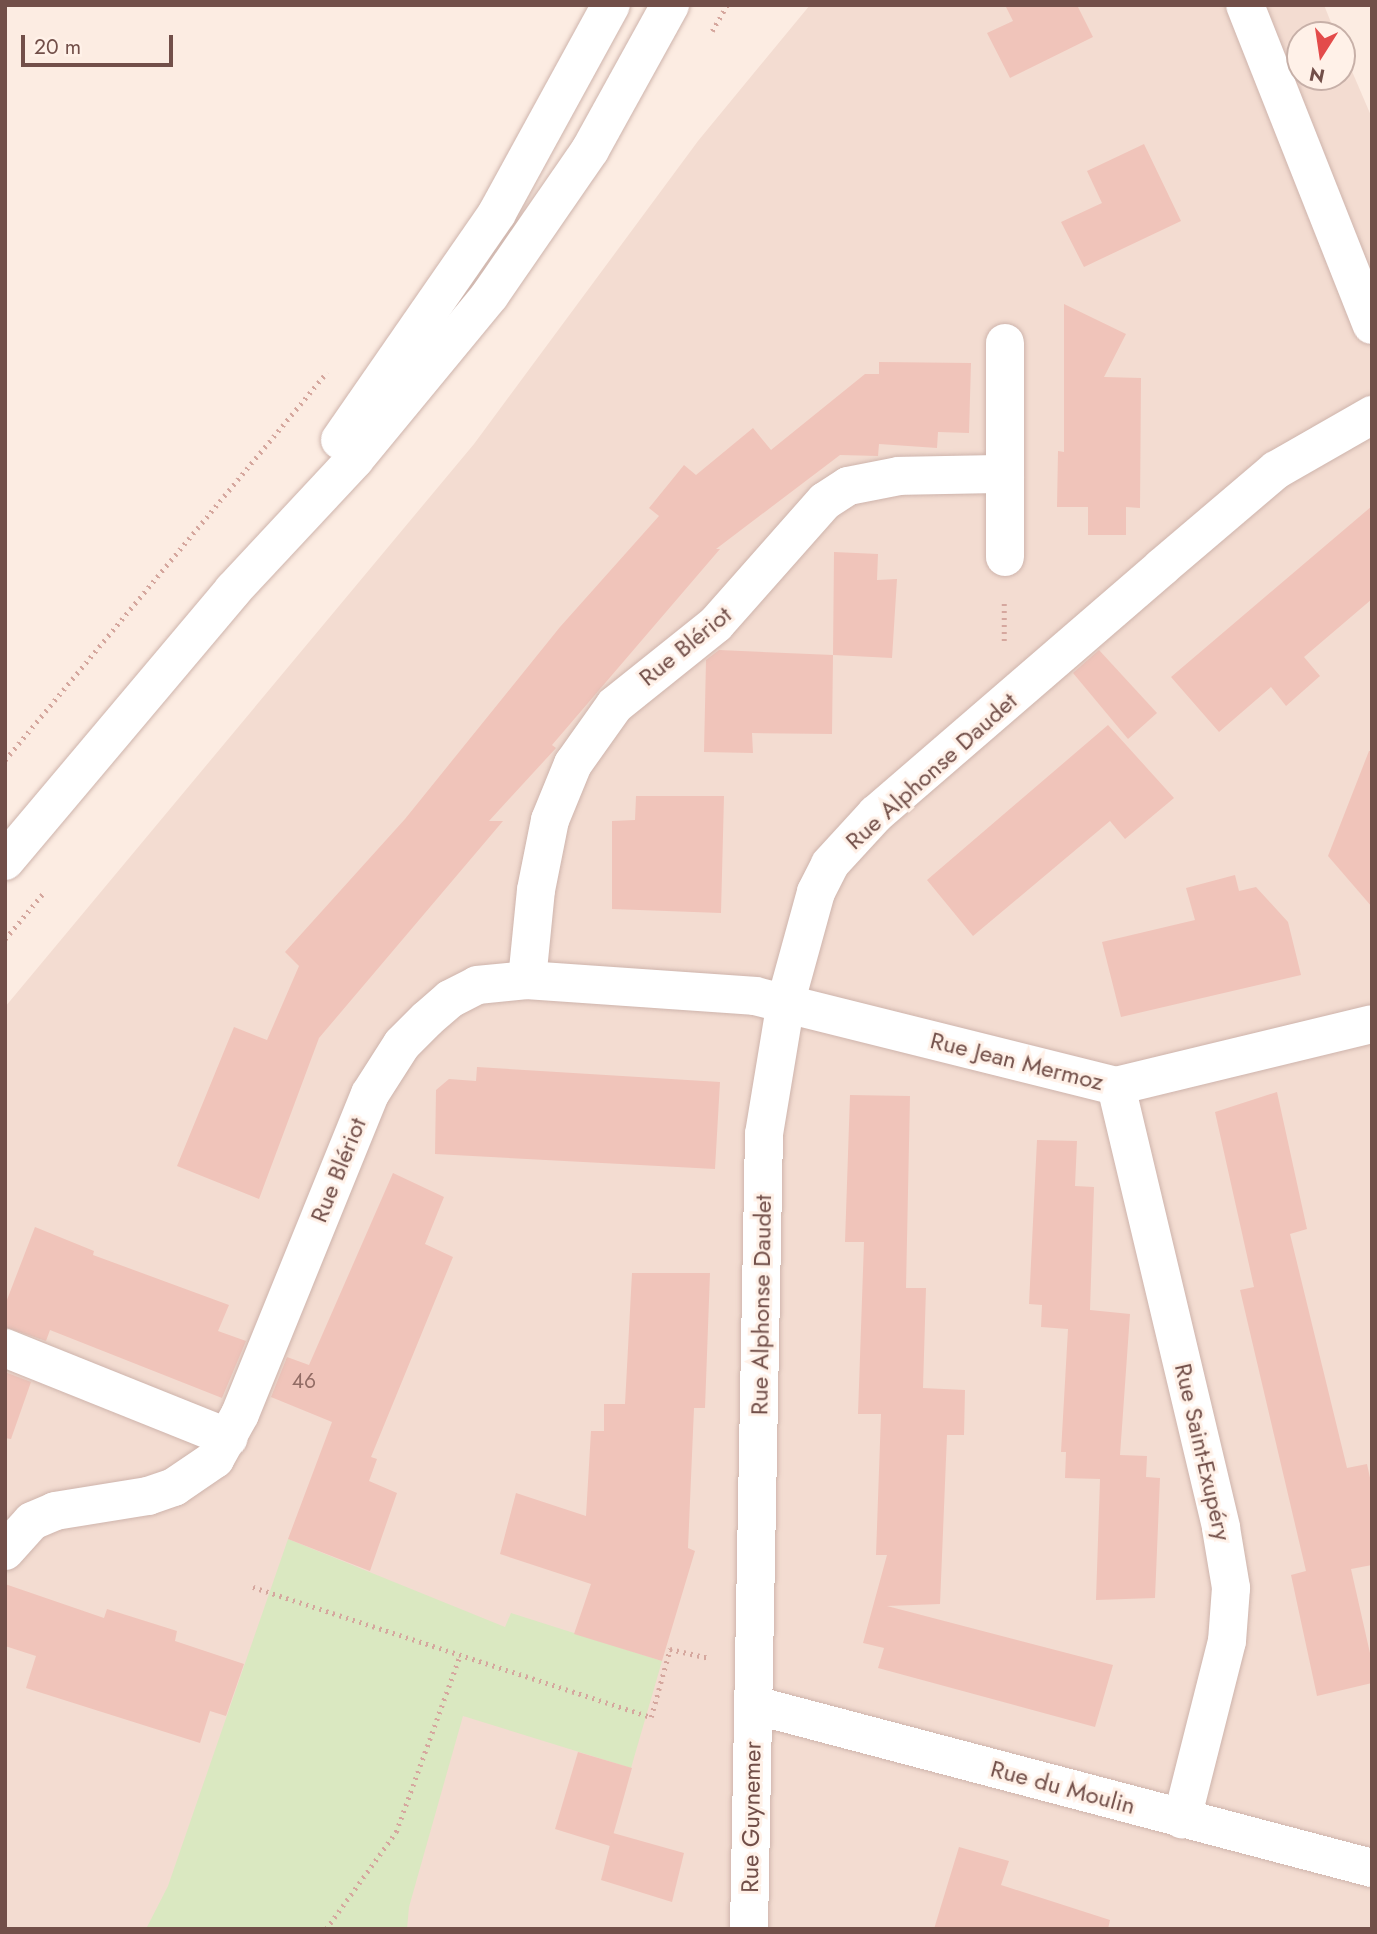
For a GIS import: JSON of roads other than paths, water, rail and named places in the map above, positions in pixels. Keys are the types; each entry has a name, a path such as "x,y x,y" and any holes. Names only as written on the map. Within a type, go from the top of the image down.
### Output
{"street":[{"path":"233,590 476,246 531,157 611,5"},
{"path":"5,862 233,590 355,459 490,295 590,150 670,5"},
{"path":"1245,5 1372,325"},
{"path":"1005,343 1005,557"},
{"name":"Rue Alphonse Daudet","path":"754,1687 764,1134 786,1001 805,918 830,864 876,814 1276,470 1372,415"},
{"name":"Rue Blériot","path":"527,980 536,890 550,820 573,764 615,705 724,617 825,501 848,486 899,476 1005,474"},
{"name":"Rue Blériot","path":"5,1551 32,1521 55,1511 148,1496 174,1487 215,1459 229,1438 356,1123 385,1067 410,1035 450,999 477,985 527,980 726,992 786,1001"},
{"name":"Rue Jean Mermoz","path":"786,1001 1116,1086 1372,1024"},
{"name":"Rue Saint-Exupéry","path":"1116,1086 1221,1528 1231,1588 1227,1641 1182,1819"},
{"path":"5,1348 229,1438"},
{"name":"Rue du Moulin","path":"754,1687 1182,1819 1372,1868"},
{"name":"Rue Guynemer","path":"749,1929 754,1687"}]}
